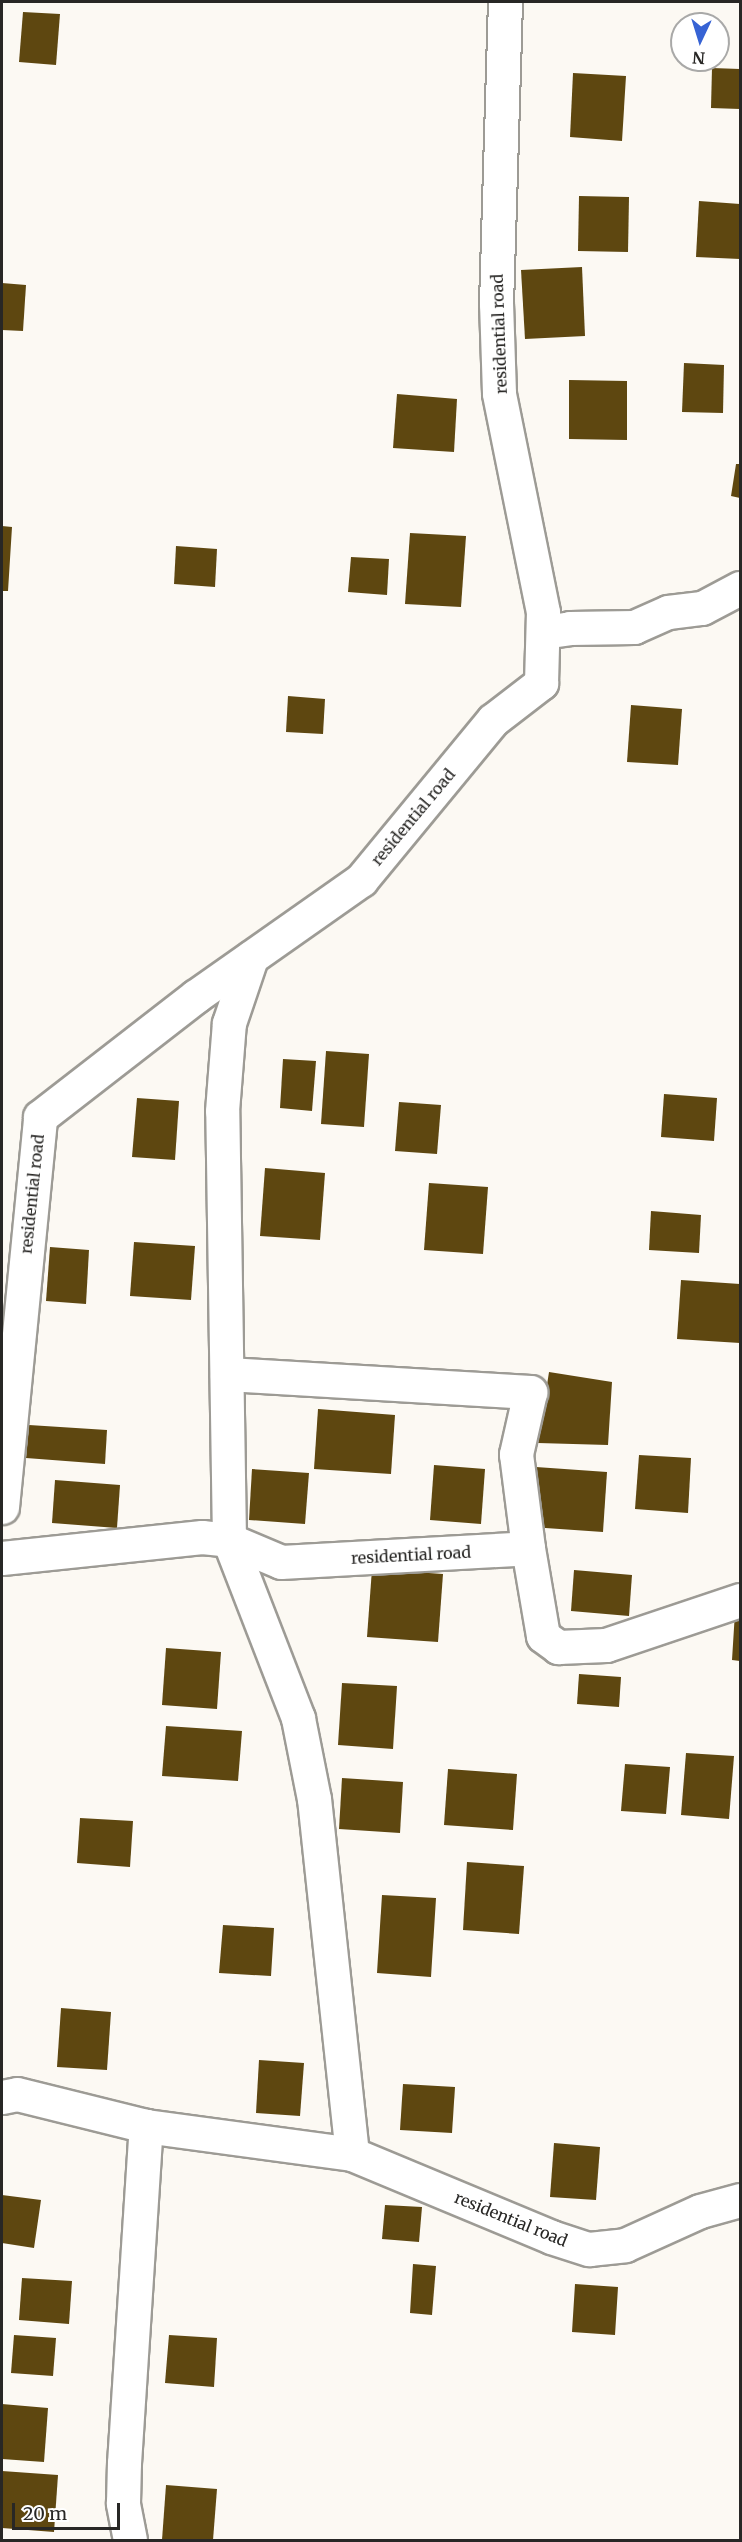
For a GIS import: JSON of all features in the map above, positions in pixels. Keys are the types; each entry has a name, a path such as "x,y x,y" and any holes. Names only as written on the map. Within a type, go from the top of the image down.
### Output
{"street":[{"name":"residential road","path":"2,1507 40,1117 251,958 361,880 494,720 541,683 543,612 499,393 496,304 505,2"},
{"path":"543,632 570,628 634,627 668,612 702,608 741,588"},
{"path":"251,958 229,1023 224,1062 229,1540 298,1718 314,1799 352,2154"},
{"path":"227,1374 530,1392 516,1454 528,1548 543,1636 558,1647 606,1645 741,1600"},
{"name":"residential road","path":"2,1558 168,1539 229,1540 280,1562 528,1548"},
{"name":"residential road","path":"2,2097 17,2094 146,2126 352,2154 551,2237 590,2249 625,2245 700,2211 741,2200"},
{"path":"130,2541 123,2503 135,2339 146,2126"}],"building":[{"path":"23,12 60,14 56,65 19,62"},
{"path":"730,69 740,69 740,109 711,108 712,72 730,72"},
{"path":"573,73 626,76 622,141 570,137"},
{"path":"579,196 629,197 628,252 578,251"},
{"path":"699,201 740,204 740,259 696,257"},
{"path":"582,267 585,336 525,339 521,270"},
{"path":"2,283 26,285 23,331 2,330"},
{"path":"684,363 724,365 723,413 682,412"},
{"path":"569,380 627,381 627,440 569,439"},
{"path":"397,394 457,399 454,452 393,448"},
{"path":"736,464 740,464 740,498 731,496"},
{"path":"2,526 12,527 8,591 2,591"},
{"path":"410,533 466,536 461,607 405,604"},
{"path":"176,546 217,549 215,587 174,584"},
{"path":"351,557 389,559 387,595 348,592"},
{"path":"288,696 325,699 323,734 286,732"},
{"path":"631,705 682,709 678,765 627,762"},
{"path":"326,1051 369,1054 364,1127 321,1124"},
{"path":"283,1059 316,1061 312,1111 280,1108"},
{"path":"664,1094 717,1098 714,1141 661,1137"},
{"path":"137,1098 179,1101 175,1160 132,1157"},
{"path":"399,1102 441,1105 437,1154 395,1151"},
{"path":"265,1168 325,1173 320,1240 260,1236"},
{"path":"429,1183 488,1187 483,1254 424,1250"},
{"path":"651,1211 701,1215 699,1253 649,1250"},
{"path":"134,1242 195,1246 191,1300 130,1296"},
{"path":"50,1247 89,1250 86,1304 46,1301"},
{"path":"681,1280 740,1284 740,1343 677,1339"},
{"path":"549,1372 612,1382 608,1445 538,1443"},
{"path":"318,1409 395,1415 391,1474 314,1469"},
{"path":"29,1425 107,1430 105,1464 26,1458"},
{"path":"639,1455 691,1458 688,1513 635,1509"},
{"path":"434,1465 485,1469 481,1524 430,1520"},
{"path":"536,1467 607,1472 603,1532 531,1527"},
{"path":"252,1469 309,1473 305,1524 249,1520"},
{"path":"55,1480 120,1485 117,1528 52,1523"},
{"path":"372,1569 443,1574 438,1642 367,1637"},
{"path":"574,1570 632,1575 629,1616 571,1611"},
{"path":"735,1612 740,1612 740,1661 732,1660"},
{"path":"166,1648 221,1652 217,1709 162,1705"},
{"path":"579,1674 621,1677 619,1707 577,1704"},
{"path":"342,1683 397,1686 393,1749 338,1745"},
{"path":"166,1726 242,1731 238,1781 162,1776"},
{"path":"686,1753 734,1756 729,1819 681,1815"},
{"path":"625,1764 670,1767 666,1814 621,1811"},
{"path":"448,1769 517,1774 513,1830 444,1825"},
{"path":"342,1778 403,1782 400,1833 339,1829"},
{"path":"80,1818 133,1821 130,1867 77,1863"},
{"path":"467,1862 524,1866 519,1934 463,1930"},
{"path":"382,1895 436,1898 431,1977 377,1973"},
{"path":"223,1925 274,1928 271,1976 219,1973"},
{"path":"61,2008 111,2012 107,2070 57,2067"},
{"path":"259,2060 304,2063 300,2116 256,2113"},
{"path":"403,2084 455,2087 452,2133 400,2130"},
{"path":"554,2143 600,2147 596,2200 550,2197"},
{"path":"2,2195 41,2200 34,2248 2,2243"},
{"path":"385,2205 422,2207 419,2242 382,2239"},
{"path":"413,2264 436,2266 432,2315 410,2313"},
{"path":"22,2278 72,2281 69,2324 19,2320"},
{"path":"575,2284 618,2287 615,2335 572,2332"},
{"path":"14,2335 56,2338 53,2376 11,2373"},
{"path":"169,2335 217,2338 214,2387 165,2383"},
{"path":"2,2404 48,2408 44,2462 2,2459"},
{"path":"2,2471 58,2475 54,2532 2,2528"},
{"path":"166,2485 217,2489 213,2540 162,2540"}]}
